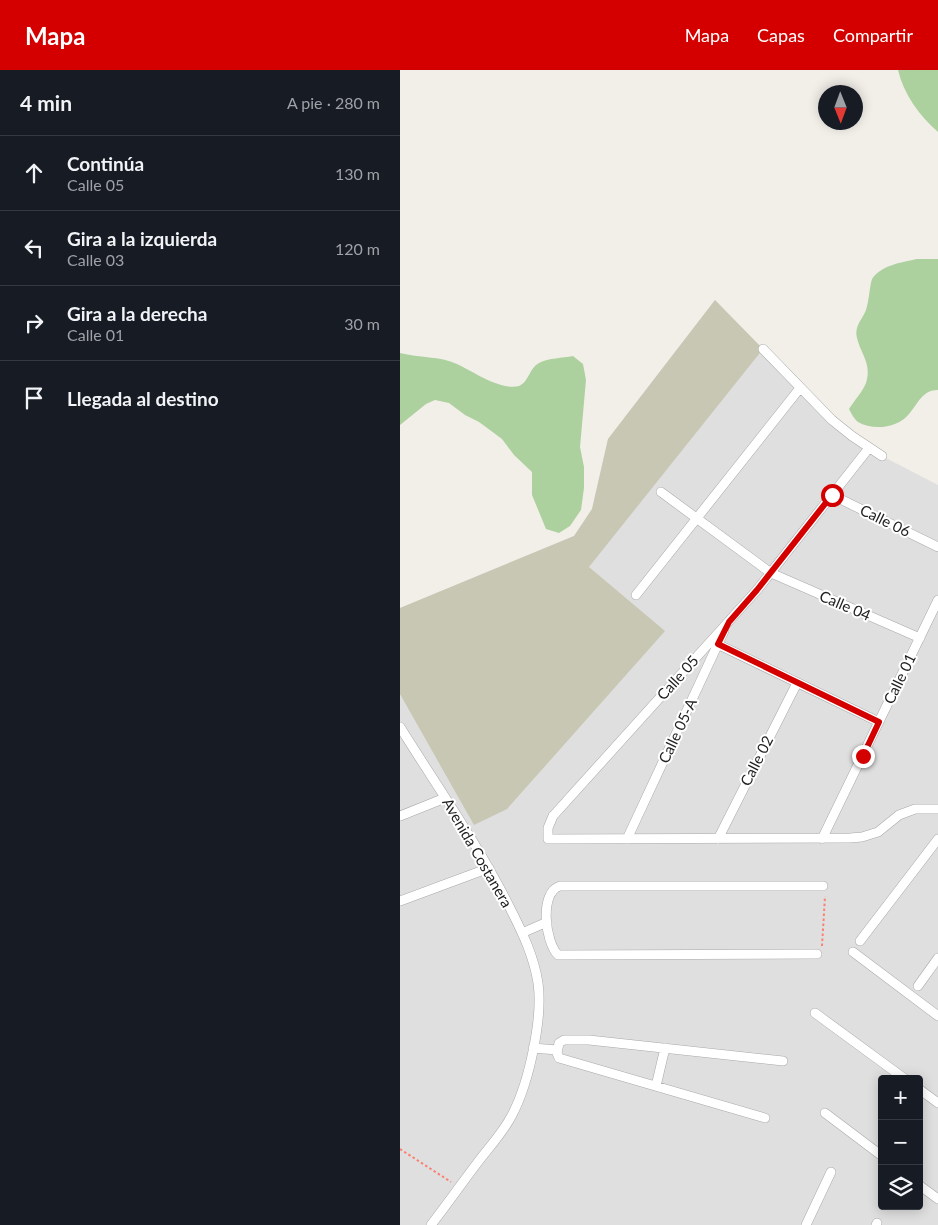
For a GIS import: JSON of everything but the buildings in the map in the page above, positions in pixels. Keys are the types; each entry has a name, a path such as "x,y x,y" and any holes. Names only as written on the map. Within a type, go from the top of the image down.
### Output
{"street":[{"path":"763,349 832,420 882,456"},
{"path":"636,595 800,388"},
{"name":"Calle 05","path":"627,839 548,839 548,828 553,816 715,643 729,622 771,573 869,448"},
{"name":"Calle 04","path":"661,492 771,573 920,638"},
{"name":"Calle 06","path":"832,495 938,547"},
{"name":"Calle 01","path":"822,839 938,600"},
{"path":"715,643 879,722"},
{"name":"Calle 05-A","path":"627,839 715,643"},
{"name":"Calle 02","path":"718,839 797,683"},
{"name":"Avenida Costanera","path":"400,727 490,868 522,933 532,958 538,984 538,1015 533,1048 523,1088 512,1117 431,1225"},
{"path":"400,816 445,798"},
{"path":"627,839 850,838 878,832 899,816 915,809 938,809"},
{"path":"860,942 938,839"},
{"path":"400,901 490,868"},
{"path":"817,954 558,954 550,941 547,922 548,903 554,888 560,886 824,886"},
{"path":"522,933 547,922"},
{"path":"853,952 938,1016"},
{"path":"918,986 938,958"},
{"path":"815,1013 900,1075"},
{"path":"765,1118 559,1058 557,1050 560,1040 572,1039 783,1061"},
{"path":"533,1048 557,1050"},
{"path":"656,1086 665,1048"},
{"path":"923,1092 938,1103"},
{"path":"826,1113 878,1153"},
{"path":"806,1225 831,1172"},
{"path":"923,1188 938,1199"}],"path":[{"path":"817,954 823,942 824,886"},
{"path":"400,1149 459,1188"}],"shaded area":[{"path":"715,300 810,398 882,456 938,485 938,1225 400,1225 400,608 574,536 592,509 608,439"},
{"path":"715,300 763,349 589,567 665,631 507,809 474,825 400,694 400,608 574,536 592,509 608,439"}],"green space":[{"path":"898,70 938,70 938,132 913,104 904,88"},
{"path":"917,259 938,259 938,390 924,395 904,419 892,425 871,427 864,425 857,421 849,409 861,393 868,376 867,364 856,334 857,327 866,310 872,279 887,267"},
{"path":"400,353 450,361 495,383 512,387 522,384 533,368 543,361 573,356 583,364 586,380 580,447 584,467 584,488 581,510 570,526 559,533 546,529 532,495 532,472 514,455 502,439 449,403 435,400 426,404 400,425"}],"route":[{"path":"832,495 757,590 729,622 718,644 879,722 863,756"}]}
